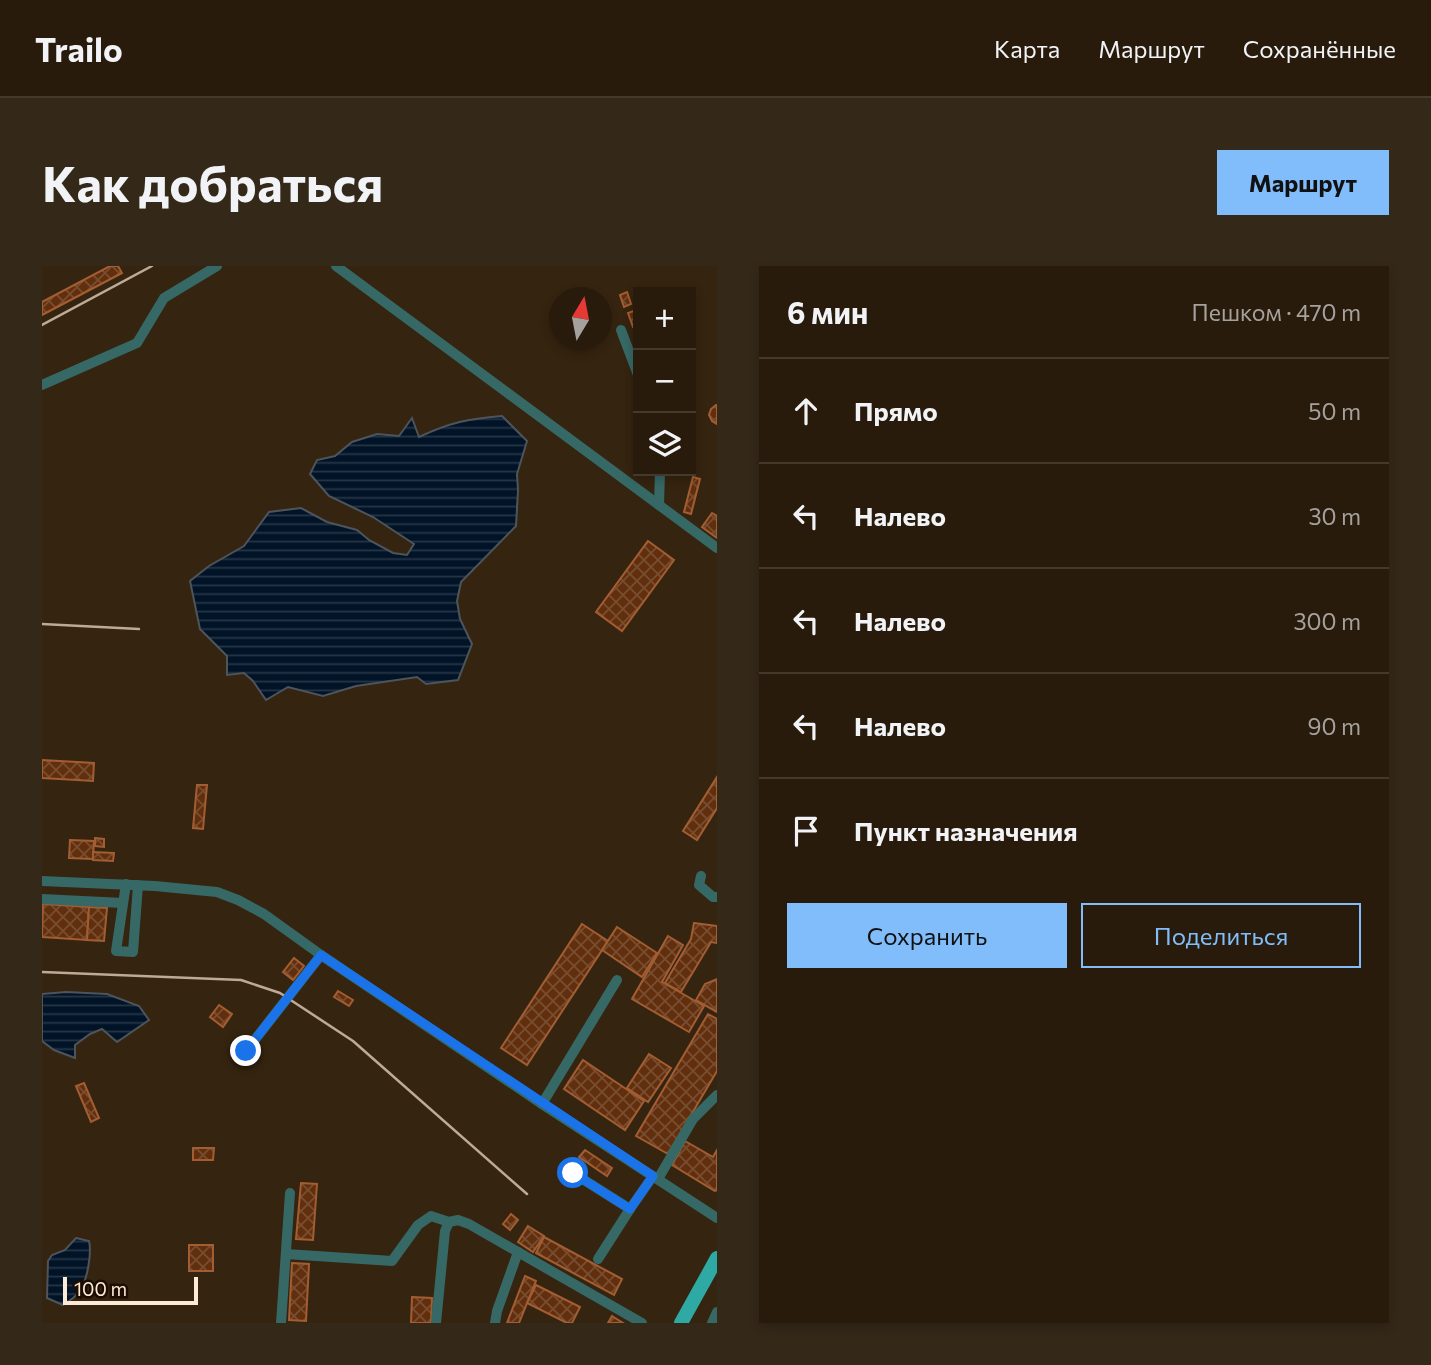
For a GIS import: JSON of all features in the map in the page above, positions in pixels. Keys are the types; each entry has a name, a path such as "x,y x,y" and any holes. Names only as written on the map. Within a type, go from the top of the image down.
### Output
{"main road":[{"path":"681,1323 715,1264"}],"lane":[{"path":"42,385 137,344 164,298 217,266"},
{"path":"336,266 717,548"},
{"path":"621,330 633,362"},
{"path":"659,505 660,476"},
{"path":"701,876 699,886 717,897"},
{"path":"42,881 125,884 217,892 238,900 264,914 542,1104 717,1218"},
{"path":"125,884 116,951 133,952 138,885"},
{"path":"42,899 123,903"},
{"path":"246,1051 321,955"},
{"path":"542,1104 617,980"},
{"path":"598,1259 630,1209 656,1178 693,1119 717,1095"},
{"path":"573,1173 630,1209"},
{"path":"281,1323 290,1194"},
{"path":"286,1254 392,1261 418,1225 431,1216 449,1222 458,1220 642,1323"},
{"path":"436,1323 445,1231 449,1222"},
{"path":"495,1323 518,1252"},
{"path":"712,1323 717,1312"}],"water":[{"path":"502,416 527,441 517,474 516,526 461,582 457,601 460,619 472,644 458,680 426,684 417,677 356,686 323,696 288,687 266,700 244,673 227,675 227,656 200,629 190,581 209,566 244,546 269,512 301,508 327,522 357,530 393,553 407,555 414,544 373,517 329,496 310,474 317,460 335,456 352,442 377,434 399,436 412,418 419,437 460,422"},
{"path":"42,994 107,994 139,1006 149,1020 117,1042 102,1029 90,1034 75,1045 75,1058 54,1050 42,1041"},
{"path":"76,1238 89,1241 88,1267 80,1291 63,1305 47,1298 48,1261 52,1255 65,1250"}],"building":[{"path":"110,266 118,266 122,273 42,315 42,302"},
{"path":"627,292 631,304 624,307 620,295"},
{"path":"633,311 633,327 628,313"},
{"path":"717,405 717,424 709,415"},
{"path":"693,477 700,479 691,514 684,512"},
{"path":"712,513 717,516 717,538 702,527"},
{"path":"648,541 674,560 622,631 596,612"},
{"path":"42,760 94,763 93,781 42,778"},
{"path":"717,777 717,808 697,840 683,831"},
{"path":"197,785 207,785 203,829 193,828"},
{"path":"95,838 104,839 104,847 95,846"},
{"path":"70,840 94,841 93,859 69,858"},
{"path":"93,852 114,853 113,861 93,860"},
{"path":"43,904 89,907 87,940 42,937"},
{"path":"89,907 107,908 104,941 87,940"},
{"path":"694,923 717,926 717,943 711,942 681,992 665,983 691,939"},
{"path":"582,924 608,941 527,1065 501,1048"},
{"path":"617,927 657,953 642,977 602,950"},
{"path":"668,936 683,945 662,982 704,1006 689,1032 632,999"},
{"path":"294,958 304,966 293,980 283,972"},
{"path":"717,979 717,1012 696,1000 705,984"},
{"path":"338,991 353,1000 349,1006 334,997"},
{"path":"219,1005 232,1014 223,1027 210,1017"},
{"path":"708,1014 717,1019 717,1071 668,1154 636,1136"},
{"path":"649,1054 671,1068 648,1102 627,1088"},
{"path":"583,1060 644,1101 625,1130 564,1089"},
{"path":"84,1083 99,1118 91,1122 76,1086"},
{"path":"685,1141 713,1157 717,1150 717,1190 672,1165"},
{"path":"193,1148 214,1148 213,1160 193,1160"},
{"path":"585,1150 612,1168 607,1176 579,1157"},
{"path":"301,1183 317,1184 313,1240 296,1239"},
{"path":"511,1214 518,1220 510,1230 503,1224"},
{"path":"528,1226 544,1236 533,1252 518,1242"},
{"path":"544,1237 622,1279 614,1295 536,1253"},
{"path":"189,1245 213,1245 213,1271 189,1271"},
{"path":"292,1263 309,1264 306,1321 289,1320"},
{"path":"525,1276 536,1281 519,1323 507,1323"},
{"path":"536,1285 580,1307 572,1323 527,1303"},
{"path":"412,1297 432,1298 431,1323 411,1323"},
{"path":"612,1316 623,1323 608,1323"}],"railway":[{"path":"42,325 152,266"},
{"path":"42,624 139,629"},
{"path":"42,972 241,980 280,993 353,1041 527,1194"}],"route":[{"path":"246,1051 321,955 653,1176 630,1209 573,1173"}]}
